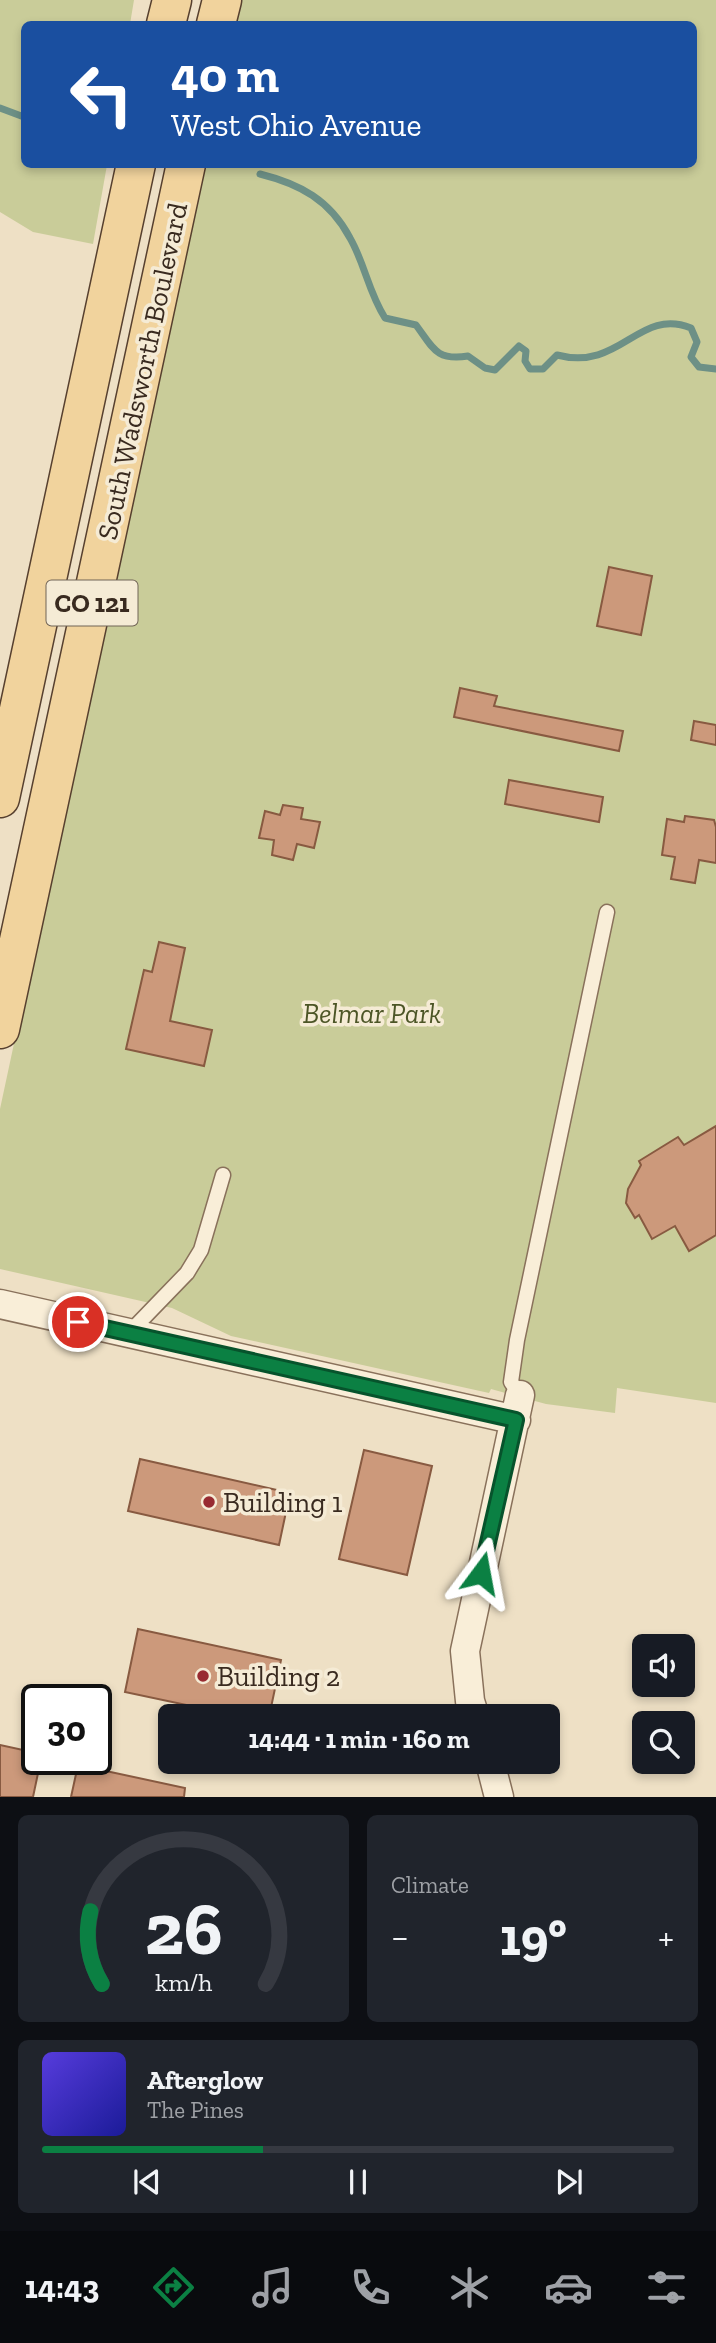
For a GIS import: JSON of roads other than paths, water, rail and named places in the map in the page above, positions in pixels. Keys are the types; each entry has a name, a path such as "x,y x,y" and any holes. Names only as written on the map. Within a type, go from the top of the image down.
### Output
{"main road":[{"path":"167,21 172,0"},
{"path":"217,21 222,0"},
{"name":"South Wadsworth Boulevard","path":"0,798 135,168"},
{"name":"South Wadsworth Boulevard","path":"0,1029 185,168"}],"street":[{"path":"0,1304 129,1334 518,1408 465,1651 471,1704"},
{"path":"493,1774 499,1797"}],"lane":[{"path":"518,1408 510,1382 517,1340 607,912"},
{"path":"129,1334 187,1273 201,1250 223,1175"}],"waterway":[{"path":"0,108 21,116"},
{"path":"260,174 301,189 333,213 355,248 374,298 385,318 416,325 431,346 442,354 468,356 485,368 495,370 519,346 526,351 525,361 530,369 543,369 557,355 579,358 597,355 642,332 673,324 691,328 697,342 691,357 699,367 716,369"}],"place":[{"name":"Building 1","path":"209,1502"},
{"name":"Building 2","path":"203,1676"}],"park label":[{"name":"Belmar Park","path":"372,1013"}]}
